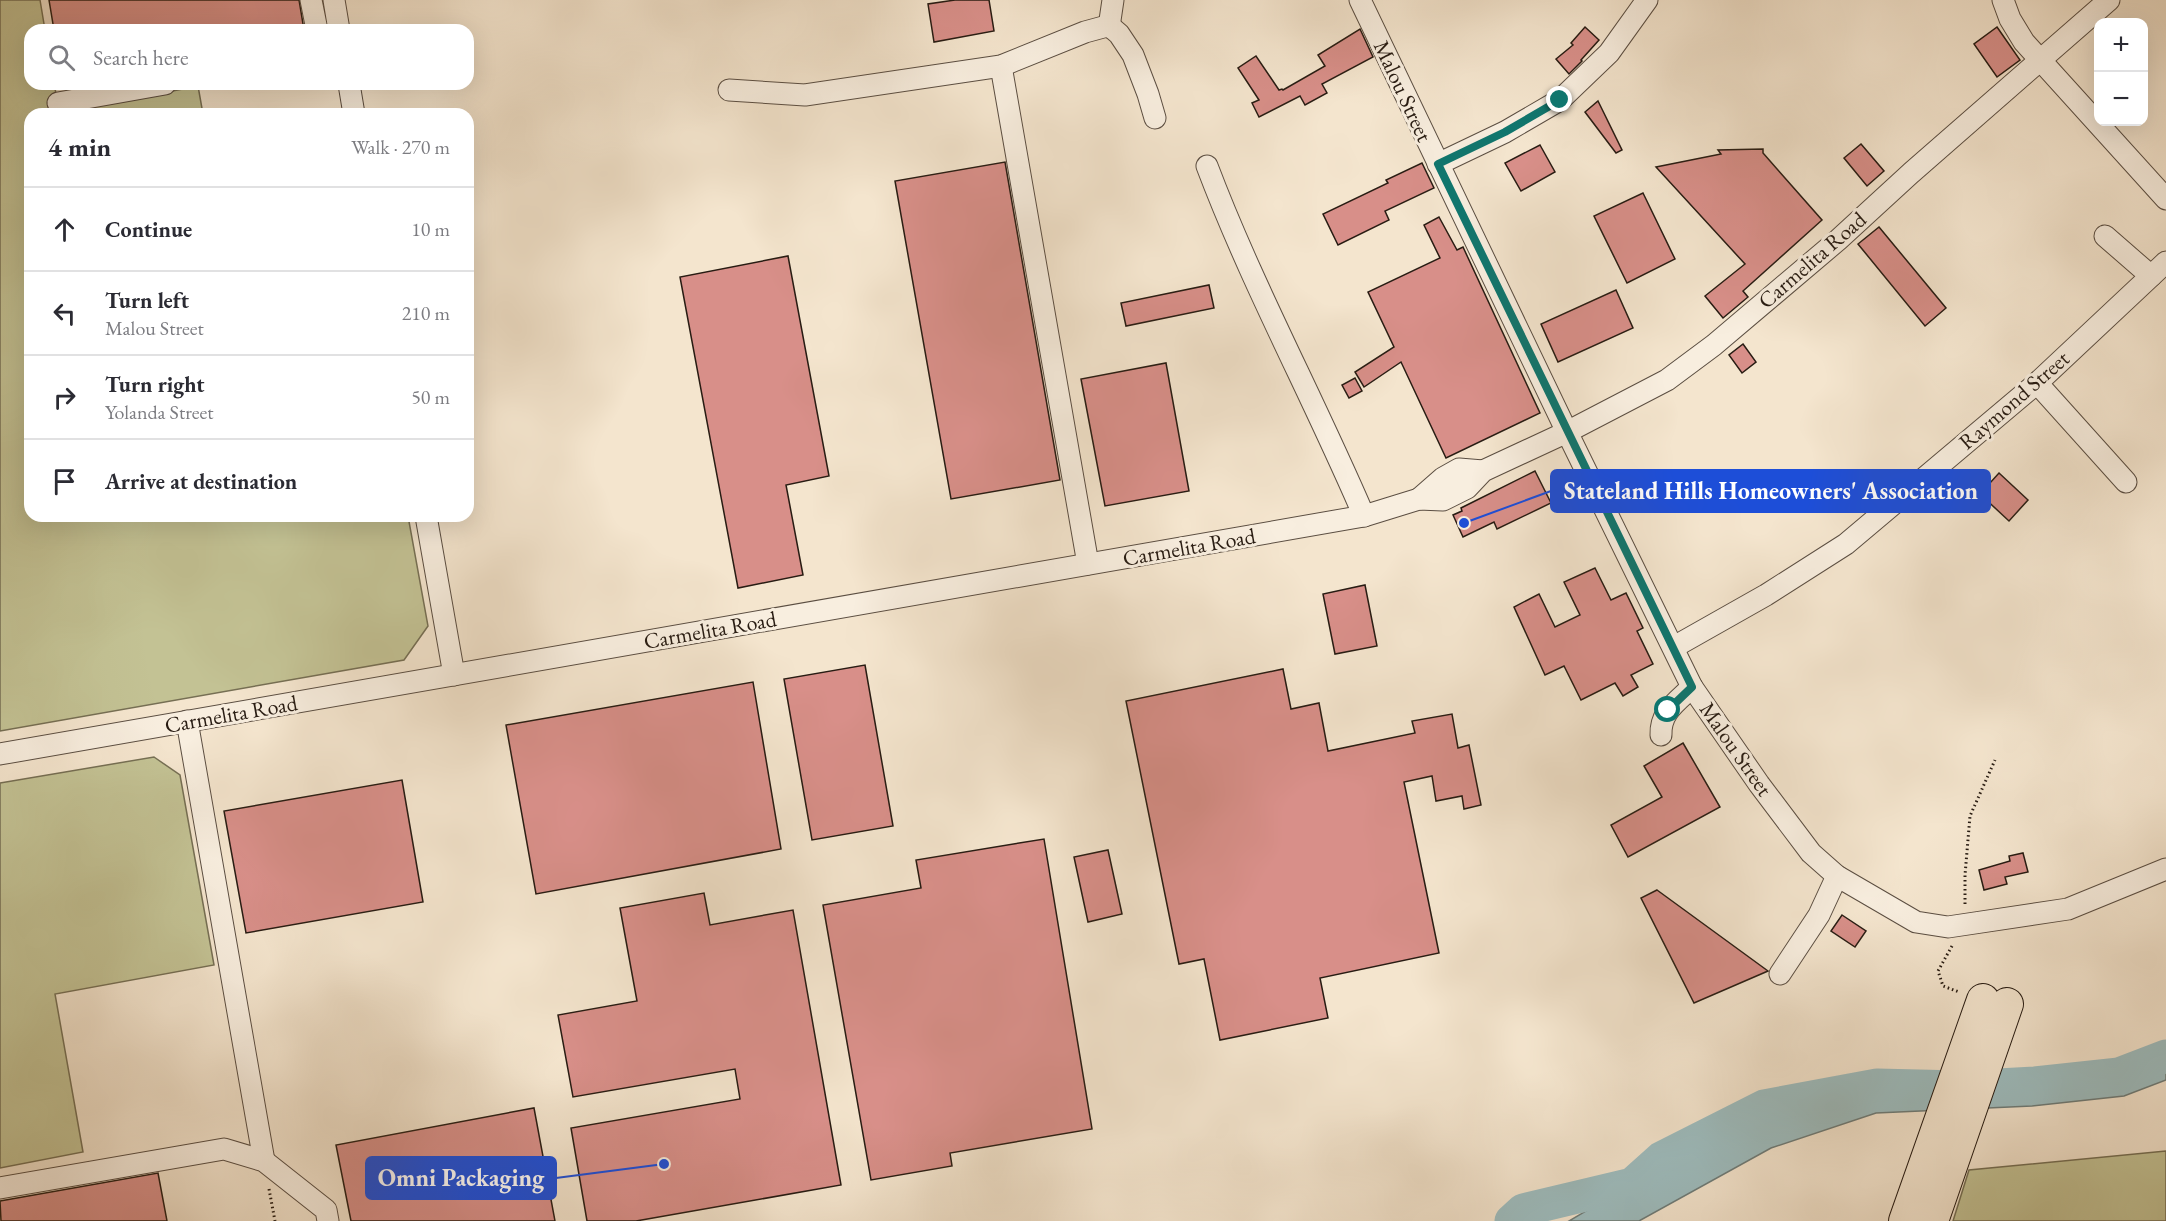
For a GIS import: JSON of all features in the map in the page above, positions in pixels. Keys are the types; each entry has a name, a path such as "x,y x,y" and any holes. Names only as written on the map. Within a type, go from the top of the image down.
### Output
{"highway":[{"path":"1905,1221 1995,1002"},
{"path":"1932,1221 1995,1002"}],"street":[{"path":"311,0 315,24"},
{"path":"334,0 338,24"},
{"path":"1109,27 1113,0"},
{"name":"Malou Street","path":"1360,0 1692,687 1759,784 1811,853 1837,876 1916,922 1948,927 2068,909 2166,869"},
{"path":"1438,164 1505,132 1560,100 1609,53 1647,0"},
{"path":"2003,0 2010,19 2024,42 2166,199"},
{"name":"Carmelita Road","path":"0,754 1364,516 1419,499 1443,500 1467,488 1483,471 1567,432 1666,380 1714,345 1838,240 2109,0"},
{"path":"729,90 805,95 1001,66 1029,52 1085,32 1109,27 1119,34 1133,55 1155,118"},
{"path":"1001,66 1088,564"},
{"path":"58,103 131,90"},
{"path":"350,90 353,108"},
{"path":"1207,166 1224,210 1364,516"},
{"path":"2105,236 2158,269"},
{"name":"Raymond Street","path":"1674,647 1766,595 1846,544 2037,383 2158,269"},
{"path":"2037,383 2126,482"},
{"path":"427,522 454,675"},
{"path":"1661,735 1660,723 1668,710 1692,687"},
{"path":"187,721 264,1161"},
{"path":"1780,974 1819,915 1837,876"},
{"path":"0,1188 224,1149 264,1161 326,1210 328,1221"}],"path":[{"path":"1995,760 1970,816 1965,875 1965,924 1938,971 1943,986 1995,1002"}],"shaded area":[{"path":"0,0 40,0 44,24 24,24 24,90 55,90 59,108 24,108 24,522 409,522 428,626 404,660 0,731"},
{"path":"178,90 199,90 202,108 86,108"},
{"path":"154,757 180,775 214,965 55,994 83,1152 0,1168 0,783"},
{"path":"2166,1151 2166,1221 1953,1221 1969,1170"}],"water":[{"path":"2166,1056 2166,1080 2124,1096 2032,1106 1876,1113 1771,1148 1639,1221 1569,1221 1632,1184 1661,1158 1764,1106 1877,1085 1961,1087 2035,1083 2118,1074"}],"building":[{"path":"49,0 299,0 303,24 53,24"},
{"path":"955,0 989,0 994,31 934,42 928,4"},
{"path":"1585,27 1599,40 1569,74 1556,59 1573,45 1571,43"},
{"path":"1997,27 2020,60 1997,77 1974,44"},
{"path":"1360,29 1373,57 1322,84 1327,93 1305,105 1300,96 1259,117 1252,103 1259,100 1238,68 1256,56 1279,90 1283,90 1325,66 1318,55"},
{"path":"1598,101 1622,150 1616,153 1585,112"},
{"path":"1861,144 1884,171 1867,186 1844,158"},
{"path":"1540,145 1555,172 1521,191 1505,163"},
{"path":"1763,149 1763,153 1822,220 1743,291 1748,297 1723,318 1705,296 1745,264 1656,167 1721,154 1718,150"},
{"path":"1005,162 1060,480 951,499 895,181"},
{"path":"1422,163 1434,188 1385,211 1389,220 1338,245 1323,214 1388,183 1386,180"},
{"path":"1643,193 1675,259 1627,283 1594,216"},
{"path":"1439,217 1457,250 1463,247 1540,413 1446,458 1401,362 1364,387 1355,372 1394,347 1368,292 1440,258 1424,225"},
{"path":"1879,227 1946,308 1925,326 1858,244"},
{"path":"788,256 829,476 786,485 803,575 738,588 680,277"},
{"path":"1209,285 1214,308 1126,326 1121,303"},
{"path":"1616,290 1633,328 1558,362 1541,324"},
{"path":"1743,344 1756,362 1742,373 1729,355"},
{"path":"1166,363 1189,491 1105,506 1081,379"},
{"path":"1355,378 1362,391 1349,398 1342,385"},
{"path":"1535,471 1551,503 1497,529 1494,522 1463,537 1453,515 1462,511 1461,508"},
{"path":"1999,473 2028,500 2009,521 1980,494"},
{"path":"1595,568 1611,600 1626,593 1643,628 1637,631 1653,664 1631,675 1638,687 1623,696 1615,683 1581,700 1564,666 1545,675 1514,607 1539,594 1555,627 1580,615 1564,582"},
{"path":"1365,585 1377,646 1335,654 1323,594"},
{"path":"865,665 893,826 812,840 784,679"},
{"path":"1283,669 1291,709 1319,703 1328,751 1415,733 1412,721 1452,714 1458,748 1469,745 1481,805 1464,809 1462,796 1436,801 1432,776 1404,782 1439,953 1320,978 1328,1018 1220,1040 1204,959 1179,964 1126,701"},
{"path":"753,682 781,849 536,894 506,725"},
{"path":"1683,743 1720,807 1628,857 1611,825 1662,797 1644,766"},
{"path":"402,780 423,902 246,933 224,811"},
{"path":"1044,839 1092,1129 950,1153 952,1166 871,1180 823,905 921,888 916,860"},
{"path":"1108,850 1122,914 1088,922 1074,857"},
{"path":"2023,853 2028,872 2005,877 2007,884 1984,890 1979,870 2010,861 2009,856"},
{"path":"1657,890 1768,971 1694,1003 1641,898"},
{"path":"704,893 710,925 793,910 841,1185 636,1221 587,1221 571,1128 740,1099 735,1069 573,1097 558,1015 637,1001 620,908"},
{"path":"1842,915 1866,931 1855,947 1831,931"},
{"path":"534,1108 555,1221 351,1221 336,1145"},
{"path":"158,1173 167,1221 1,1221 0,1201"}],"waterway":[{"path":"1511,1221 1523,1210 1632,1184 1661,1158 1764,1106 1877,1085 1961,1087 2035,1083 2119,1074 2166,1056"}],"place":[{"name":"Stateland Hills Homeowners' Association","path":"1464,523"},
{"name":"Omni Packaging","path":"664,1164"}],"route":[{"path":"1560,100 1505,132 1438,164 1692,687 1668,710"}]}
